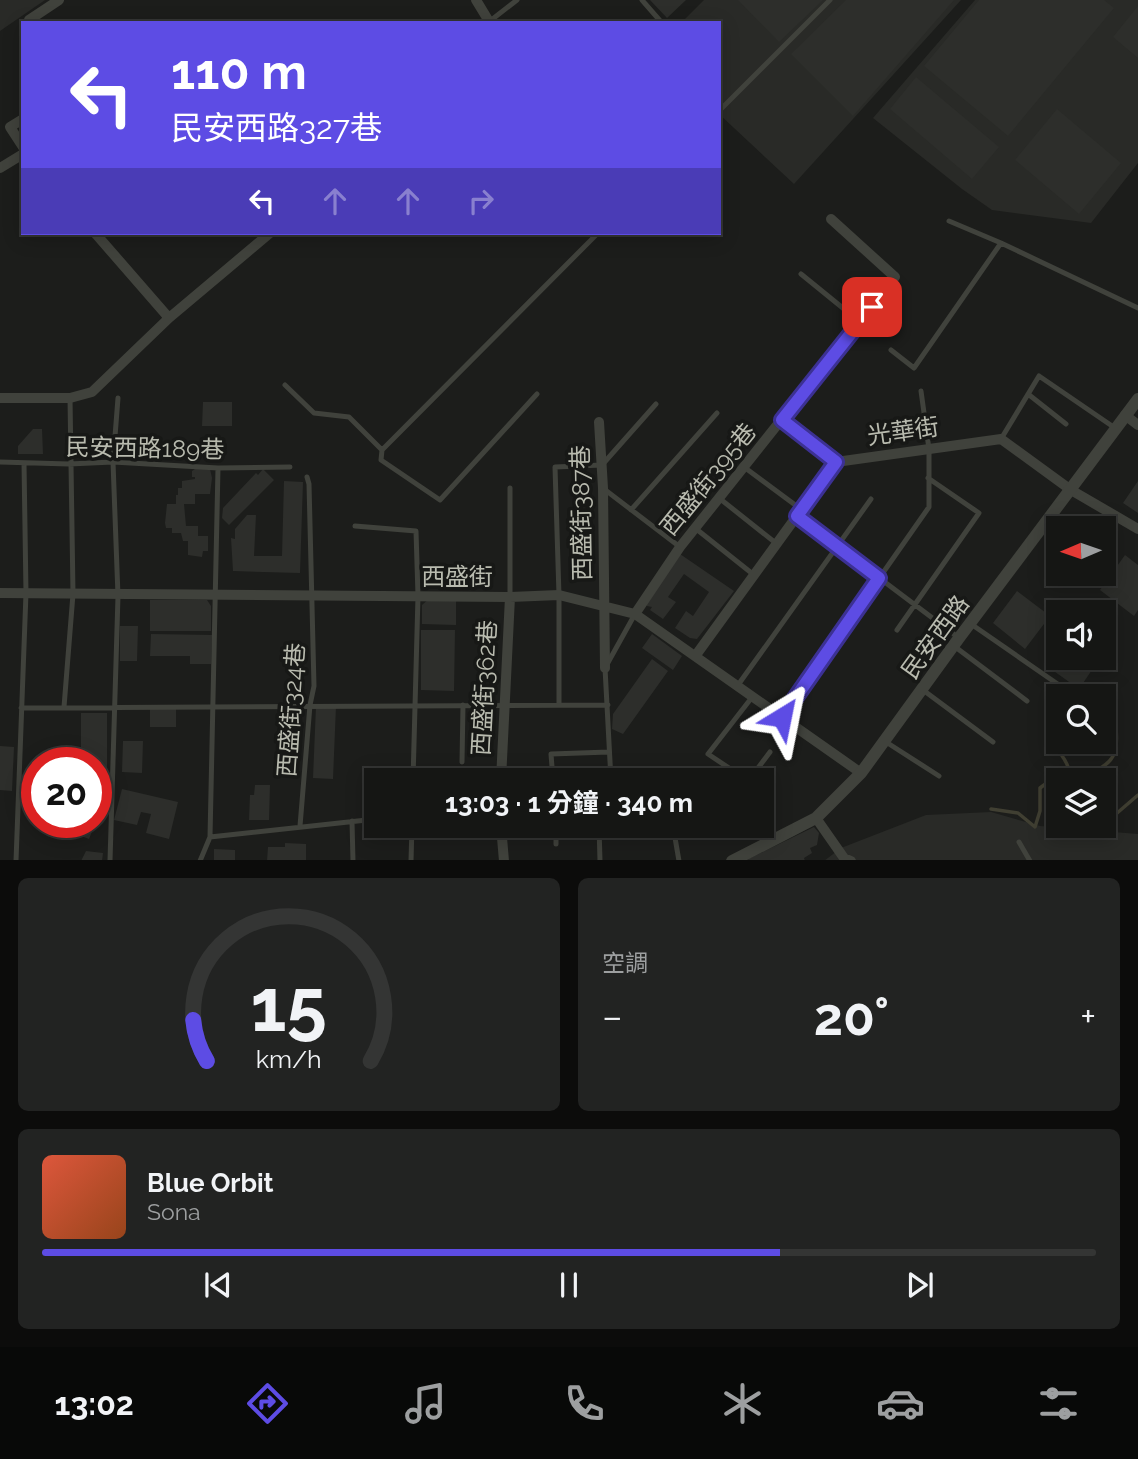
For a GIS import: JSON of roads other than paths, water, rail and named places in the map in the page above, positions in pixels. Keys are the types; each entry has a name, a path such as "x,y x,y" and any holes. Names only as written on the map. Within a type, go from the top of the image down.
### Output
{"street":[{"path":"29,21 59,0"},
{"path":"476,0 489,21"},
{"path":"21,120 10,128 21,144"},
{"path":"0,168 21,154"},
{"name":"西盛街395巷","path":"635,614 680,547 895,277 831,219"},
{"path":"97,235 169,318"},
{"path":"0,398 70,398 92,392 169,318 268,235"},
{"name":"民安西路","path":"732,860 816,818 861,773 1138,399"},
{"path":"1125,415 1138,425"},
{"name":"西盛街387巷","path":"599,422 603,488 605,668"},
{"path":"1002,439 1071,490 1138,529"},
{"name":"光華街","path":"696,655 836,462 1002,439"},
{"name":"西盛街","path":"0,593 118,596 559,595 635,614 861,773"},
{"name":"西盛街362巷","path":"500,768 510,597"},
{"path":"816,818 844,858 851,860"},
{"path":"502,838 504,860"}],"lane":[{"path":"491,21 517,0"},
{"path":"642,0 660,21"},
{"path":"721,109 830,0"},
{"path":"949,221 1138,309"},
{"path":"537,394 440,500 381,460 382,450 596,235"},
{"path":"891,350 914,368 1001,243"},
{"path":"801,274 860,321"},
{"path":"1002,439 1039,376 1115,428"},
{"path":"285,385 314,413 349,417 382,450"},
{"path":"782,717 929,507 929,449 921,391"},
{"path":"1028,394 1066,424"},
{"path":"64,707 73,594 70,398"},
{"path":"110,860 118,596 113,462 118,398"},
{"path":"559,705 555,467 602,465 656,404"},
{"path":"631,510 717,413"},
{"path":"782,420 836,462"},
{"name":"民安西路189巷","path":"0,463 113,462 218,468 290,467"},
{"path":"16,860 26,593 24,463"},
{"path":"744,467 916,606 1027,701"},
{"path":"200,860 210,836 218,468"},
{"name":"西盛街324巷","path":"300,826 314,686 314,596 307,477"},
{"path":"897,630 979,513 928,478"},
{"path":"510,488 510,597"},
{"path":"603,488 680,547"},
{"path":"719,498 777,544"},
{"path":"738,685 871,499"},
{"path":"355,526 416,531 418,596 413,768"},
{"path":"695,528 754,575"},
{"path":"610,768 605,668 635,614"},
{"path":"970,623 1058,684"},
{"path":"922,690 993,743"},
{"path":"730,768 708,754 753,696"},
{"path":"461,762 463,705"},
{"path":"21,708 608,705"},
{"path":"886,742 939,776"},
{"path":"552,768 551,754 609,752"},
{"path":"757,768 770,752"},
{"path":"210,836 364,820"},
{"path":"352,821 353,860"},
{"path":"411,860 412,838"},
{"path":"556,838 556,844"},
{"path":"599,838 600,860"},
{"path":"675,838 679,860"},
{"path":"1019,842 1030,860"}],"waterway":[{"path":"1116,727 1116,748"},
{"path":"991,809 1018,813 1035,827 1040,811 1040,788 1068,767 1061,754"},
{"path":"1100,768 1113,754"},
{"path":"1116,814 1138,795"}]}
